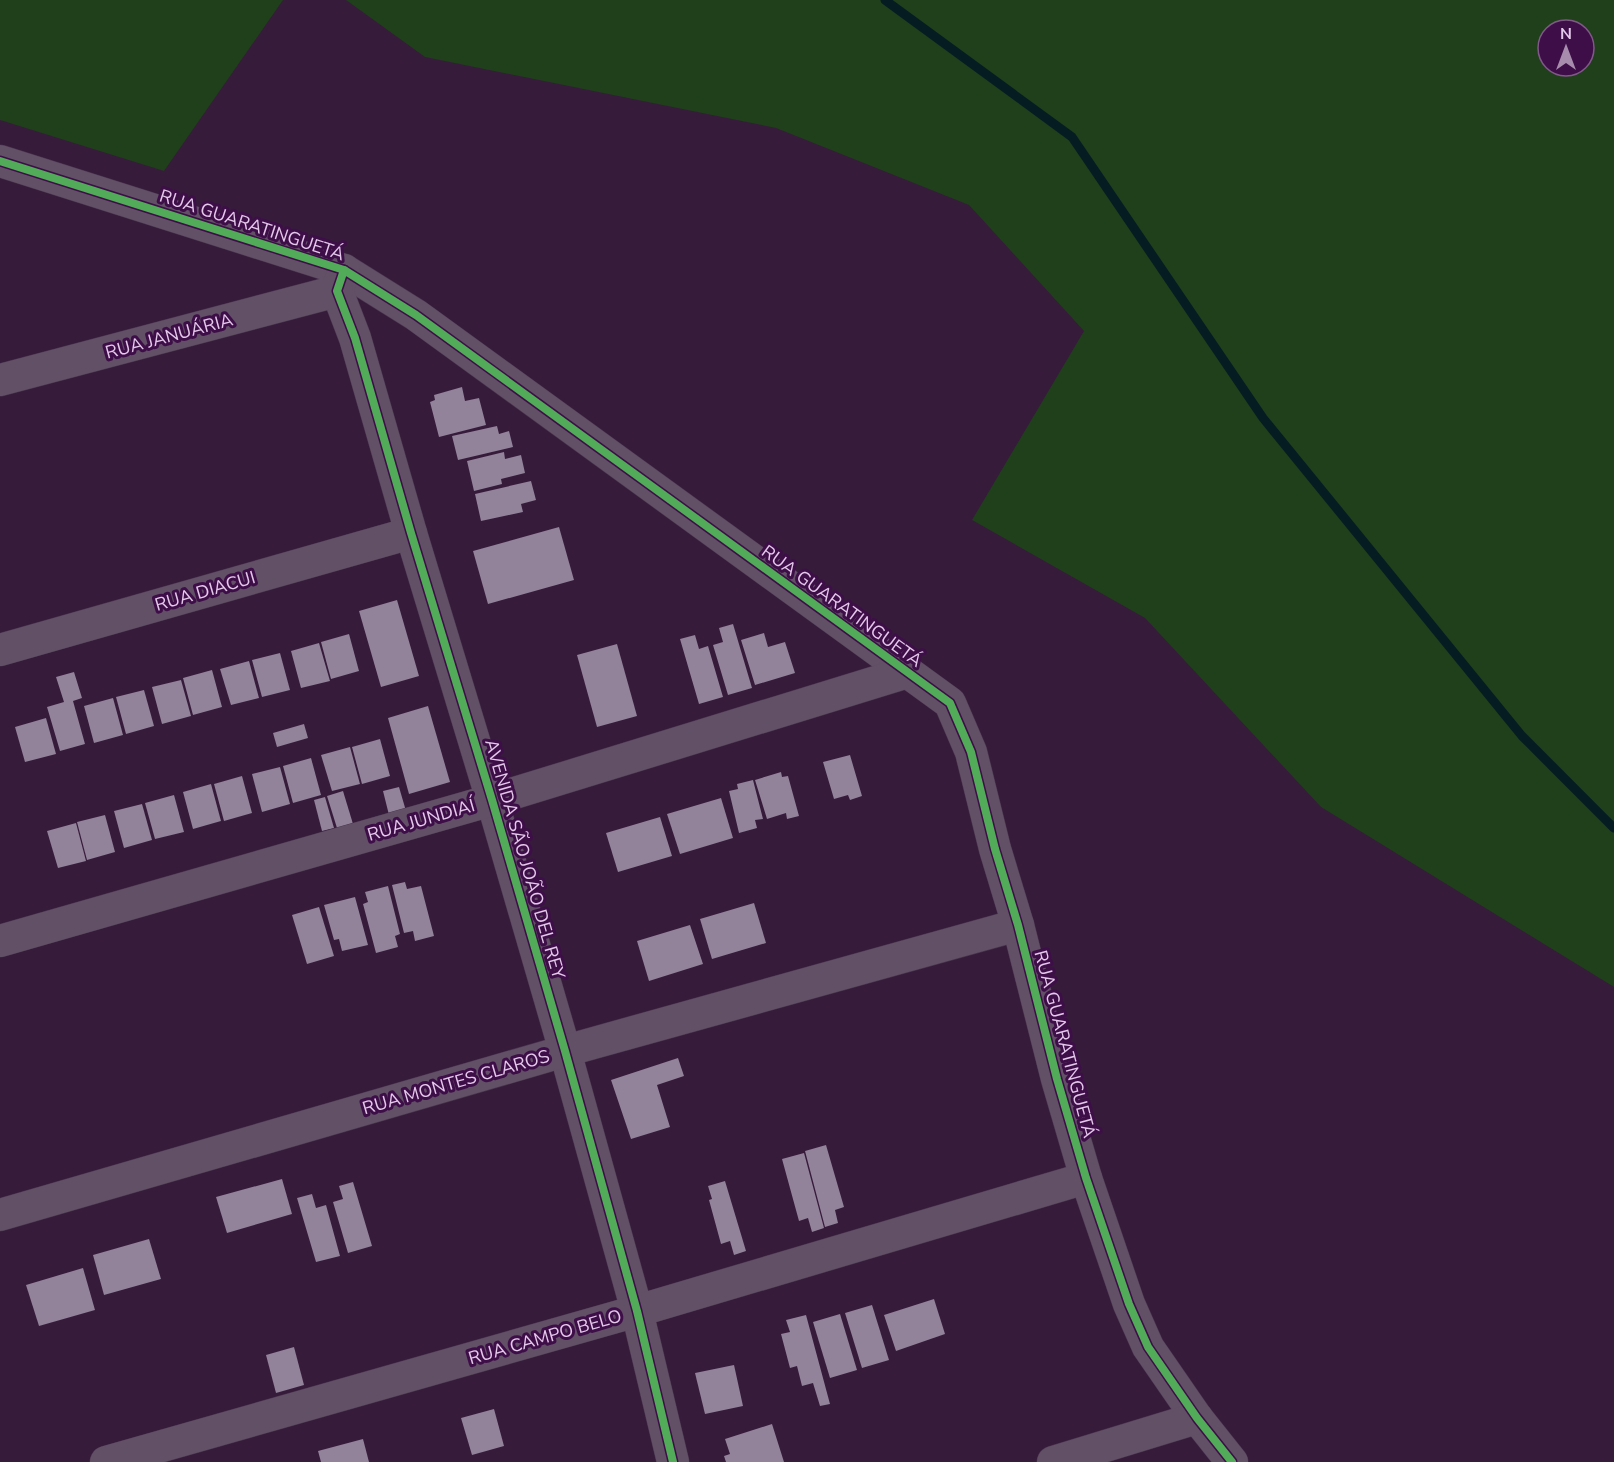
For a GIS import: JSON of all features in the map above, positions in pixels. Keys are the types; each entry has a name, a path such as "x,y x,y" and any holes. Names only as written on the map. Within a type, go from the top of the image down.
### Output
{"street":[{"name":"RUA GUARATINGUETÁ","path":"0,161 341,280 416,315 950,703 971,752 1057,1079 1086,1178 1129,1304 1148,1347 1197,1418 1232,1462"},
{"name":"RUA JANUÁRIA","path":"0,380 341,280"},
{"name":"AVENIDA SÃO JOÃO DEL REY","path":"341,280 355,338 411,533 565,1051 637,1311 673,1462"},
{"name":"RUA DIACUI","path":"0,650 411,533"},
{"name":"RUA JUNDIAÍ","path":"0,941 492,800 908,672"},
{"name":"RUA MONTES CLAROS","path":"0,1215 565,1051 1018,925"},
{"name":"RUA CAMPO BELO","path":"106,1462 637,1311 1086,1178"},
{"path":"1053,1462 1197,1418"}],"green space":[{"path":"0,0 283,0 164,171 0,120"},
{"path":"346,0 1614,0 1614,987 1321,807 1145,618 972,520 1084,331 969,205 776,128 425,57"}],"building":[{"path":"462,387 465,401 479,398 486,425 439,437 430,402 435,400 434,395"},
{"path":"497,426 499,434 509,431 513,447 458,460 452,436"},
{"path":"504,452 505,459 521,455 525,473 501,479 502,484 474,491 467,461"},
{"path":"531,481 536,500 521,504 523,512 481,521 475,494"},
{"path":"559,527 574,580 488,604 473,551"},
{"path":"397,600 419,676 381,687 359,611"},
{"path":"733,624 752,688 728,695 713,645 723,642 719,628"},
{"path":"764,633 768,647 785,642 795,673 755,685 741,640"},
{"path":"349,634 359,671 331,679 321,642"},
{"path":"695,635 699,649 708,646 723,697 699,704 680,639"},
{"path":"319,643 330,681 301,688 291,651"},
{"path":"617,644 637,716 597,727 577,655"},
{"path":"280,653 290,690 262,697 252,660"},
{"path":"249,661 259,698 231,705 220,669"},
{"path":"212,670 222,707 193,715 183,678"},
{"path":"74,672 82,698 73,701 85,744 60,751 47,707 64,702 56,677"},
{"path":"181,680 191,716 162,724 152,687"},
{"path":"144,690 154,726 126,734 116,697"},
{"path":"113,698 123,735 94,743 84,706"},
{"path":"428,706 450,782 409,794 388,718"},
{"path":"46,718 56,754 25,762 15,727"},
{"path":"304,724 308,738 277,747 273,733"},
{"path":"380,739 390,776 362,784 352,747"},
{"path":"350,747 360,784 332,791 321,755"},
{"path":"850,755 862,796 850,800 848,795 834,799 823,762"},
{"path":"311,758 321,795 293,803 283,766"},
{"path":"280,767 290,804 262,812 252,774"},
{"path":"781,772 782,777 788,776 799,816 787,819 786,813 767,819 755,780"},
{"path":"242,776 252,813 224,821 214,784"},
{"path":"753,780 763,819 755,820 757,828 739,833 729,791 738,789 737,784"},
{"path":"211,784 221,821 193,829 183,792"},
{"path":"399,787 406,811 389,815 383,791"},
{"path":"343,791 353,824 337,828 327,796"},
{"path":"174,795 184,832 155,839 145,803"},
{"path":"325,797 334,828 322,831 314,800"},
{"path":"721,798 733,838 680,854 667,814"},
{"path":"142,804 152,840 124,848 114,811"},
{"path":"105,815 115,852 87,860 77,822"},
{"path":"660,817 672,856 618,872 606,833"},
{"path":"76,823 86,861 58,868 47,831"},
{"path":"405,882 407,889 421,886 434,936 415,941 413,931 404,933 392,885"},
{"path":"388,886 400,934 395,936 398,947 376,953 363,904 368,902 365,892"},
{"path":"355,897 368,945 342,951 339,939 334,940 324,905"},
{"path":"754,903 766,943 712,959 700,919"},
{"path":"319,907 334,956 307,964 292,915"},
{"path":"690,925 703,964 649,981 637,941"},
{"path":"678,1058 684,1076 657,1085 670,1127 631,1139 611,1080"},
{"path":"826,1145 844,1207 835,1210 838,1223 825,1227 805,1151"},
{"path":"804,1153 824,1228 812,1232 808,1218 799,1221 782,1159"},
{"path":"282,1179 292,1214 227,1233 216,1197"},
{"path":"725,1181 746,1251 734,1255 730,1241 721,1244 709,1200 712,1199 708,1186"},
{"path":"353,1182 372,1246 348,1253 333,1202 343,1199 339,1186"},
{"path":"312,1194 316,1208 326,1205 340,1256 316,1262 297,1198"},
{"path":"149,1239 161,1279 104,1295 93,1255"},
{"path":"83,1268 95,1310 39,1326 26,1285"},
{"path":"934,1299 945,1334 896,1351 884,1315"},
{"path":"872,1305 889,1360 862,1368 845,1313"},
{"path":"840,1314 857,1370 830,1378 813,1322"},
{"path":"806,1315 830,1404 820,1406 813,1383 802,1386 797,1366 790,1368 781,1334 790,1332 786,1320"},
{"path":"294,1347 304,1385 276,1393 266,1355"},
{"path":"734,1365 743,1406 705,1414 695,1373"},
{"path":"494,1409 504,1446 472,1455 461,1418"},
{"path":"772,1424 784,1462 726,1462 724,1456 730,1454 725,1439"},
{"path":"363,1439 369,1462 321,1462 318,1451"}],"waterway":[{"path":"885,0 1072,137 1263,418 1522,736 1614,828"}],"cycle path":[{"path":"0,161 344,270 416,315 950,703 971,752 1057,1079 1086,1178 1129,1304 1148,1347 1197,1418 1232,1462"},
{"path":"344,270 337,291 355,338 565,1051 637,1311 673,1462"}]}
